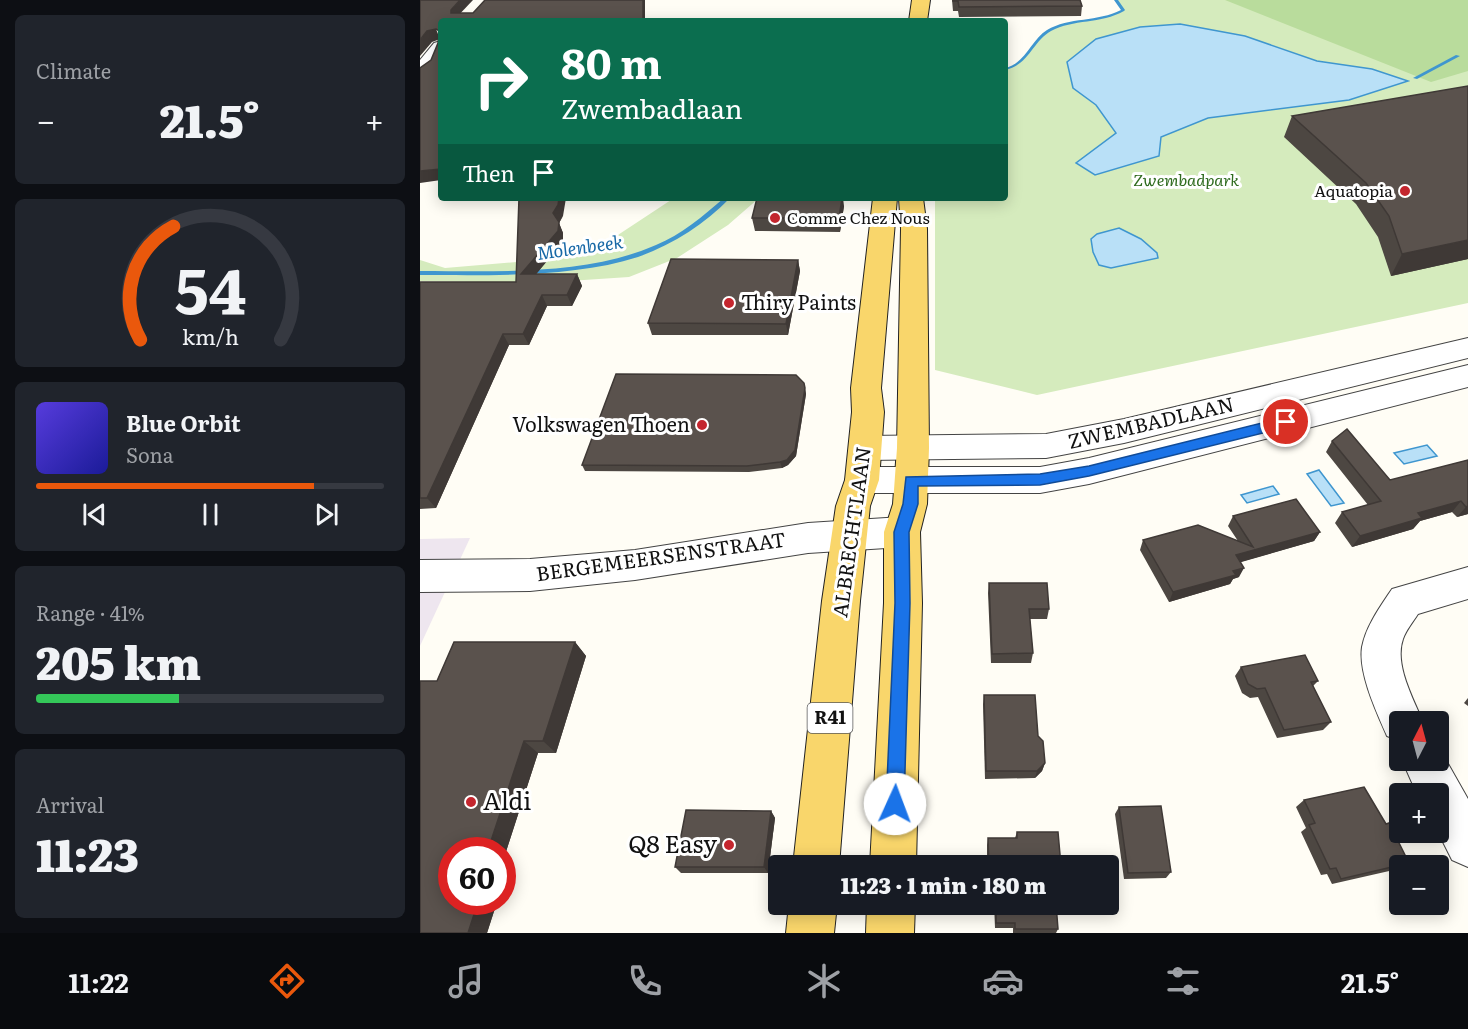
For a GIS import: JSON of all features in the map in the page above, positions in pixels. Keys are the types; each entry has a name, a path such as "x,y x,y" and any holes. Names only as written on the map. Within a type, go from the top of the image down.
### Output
{"main road":[{"path":"918,18 921,0"},
{"name":"ALBRECHTLAAN","path":"817,855 841,601 853,506 863,464 868,412 866,388 885,201"},
{"path":"893,855 903,603 902,532 910,504 912,464 914,229 910,201"},
{"path":"810,933 812,915"},
{"path":"890,933 891,915"}],"street":[{"path":"420,72 438,51"},
{"name":"ZWEMBADLAAN","path":"912,464 1046,446 1124,431 1468,348"},
{"path":"1307,417 1315,405 1439,373 1425,359"},
{"name":"ZWEMBADLAAN","path":"863,464 912,464 1040,480 1089,471 1468,376"},
{"path":"1124,431 1142,458"},
{"name":"BERGEMEERSENSTRAAT","path":"420,576 541,574 635,565 808,538 902,532"},
{"path":"1396,711 1381,653 1387,633 1405,601 1468,583"},
{"path":"1429,771 1468,844"}],"shaded area":[{"path":"470,538 420,646 420,539"}],"green space":[{"name":"Zwembadpark","path":"1116,0 1468,0 1468,303 1037,395 935,370 935,201 1008,201 1008,68 1023,59 1038,40 1050,30 1068,24 1107,17 1123,10"},
{"path":"1225,0 1468,0 1468,71 1431,82"},
{"path":"669,201 756,201 728,225 677,258 629,277 539,283 420,281 420,260 445,268 586,256"}],"water":[{"path":"1180,24 1245,36 1317,61 1372,69 1408,81 1349,100 1208,118 1161,137 1159,156 1095,175 1076,163 1116,133 1096,105 1073,88 1067,62 1096,39 1140,27"},
{"path":"1119,228 1141,239 1157,253 1158,258 1111,268 1099,265 1093,252 1091,239 1097,234"},
{"path":"1427,445 1437,456 1404,464 1394,453"},
{"path":"1319,470 1344,503 1331,506 1307,474"},
{"path":"1273,486 1279,494 1247,503 1241,495"}],"building":[{"path":"420,0 460,0 451,13 473,13 485,0 643,0 643,18 438,18 438,30 427,31 420,40"},
{"path":"953,0 1080,0 1082,6 959,7 958,1"},
{"path":"438,43 438,169 420,171 420,68 431,60"},
{"name":"Aquatopia","path":"1468,86 1468,240 1402,254 1389,216 1366,183 1292,116"},
{"path":"519,201 559,201 553,213 559,222 558,231 521,274 577,274 567,295 542,295 523,334 503,334 427,498 420,498 420,282 516,282"},
{"path":"756,201 842,201 839,218 752,218"},
{"name":"Thiry Paints","path":"671,259 798,260 786,324 648,323"},
{"name":"Volkswagen Thoen","path":"616,374 796,375 804,383 805,388 795,450 787,460 747,466 582,465"},
{"path":"1347,429 1390,480 1468,460 1468,506 1466,507 1461,501 1418,513 1422,518 1360,536 1342,512 1381,501 1332,441"},
{"path":"1296,499 1320,532 1236,555 1244,568 1233,571 1236,575 1173,592 1143,540 1198,525 1253,547 1233,516"},
{"path":"989,583 1047,583 1049,609 1029,609 1033,653 992,654"},
{"name":"Aldi","path":"454,642 575,642 543,741 524,741 492,837 438,837 438,915 474,915 468,933 420,933 420,681 437,681"},
{"path":"1305,655 1318,681 1311,682 1331,722 1284,730 1265,688 1257,689 1248,684 1241,667"},
{"path":"984,695 1035,695 1038,736 1043,741 1045,763 1037,771 986,771"},
{"path":"1364,787 1386,824 1389,823 1389,843 1399,843 1405,855 1389,855 1389,868 1341,879 1336,868 1330,869 1309,825 1315,823 1304,800"},
{"path":"1161,806 1171,872 1128,873 1119,807"},
{"name":"Q8 Easy","path":"686,810 771,811 764,867 675,867"},
{"path":"1017,832 1058,832 1060,855 989,855 988,838 1017,838"},
{"path":"996,915 1057,915 1058,929 1015,929 1015,923 996,923"}],"waterway":[{"name":"Molenbeek","path":"1008,68 1023,59 1038,40 1050,30 1068,24 1107,17 1123,10 1116,0"},
{"path":"1415,78 1458,56"},
{"name":"Molenbeek","path":"420,273 543,271 607,263 635,256 660,246 695,224 723,201"}],"place":[{"name":"Aquatopia","path":"1405,191"},
{"name":"Comme Chez Nous","path":"775,218"},
{"name":"Thiry Paints","path":"729,303"},
{"name":"Volkswagen Thoen","path":"702,425"},
{"name":"Aldi","path":"471,802"},
{"name":"Q8 Easy","path":"729,845"}],"route":[{"path":"895,804 903,603 902,532 910,504 911,481 1040,480 1089,471 1286,422"}]}
